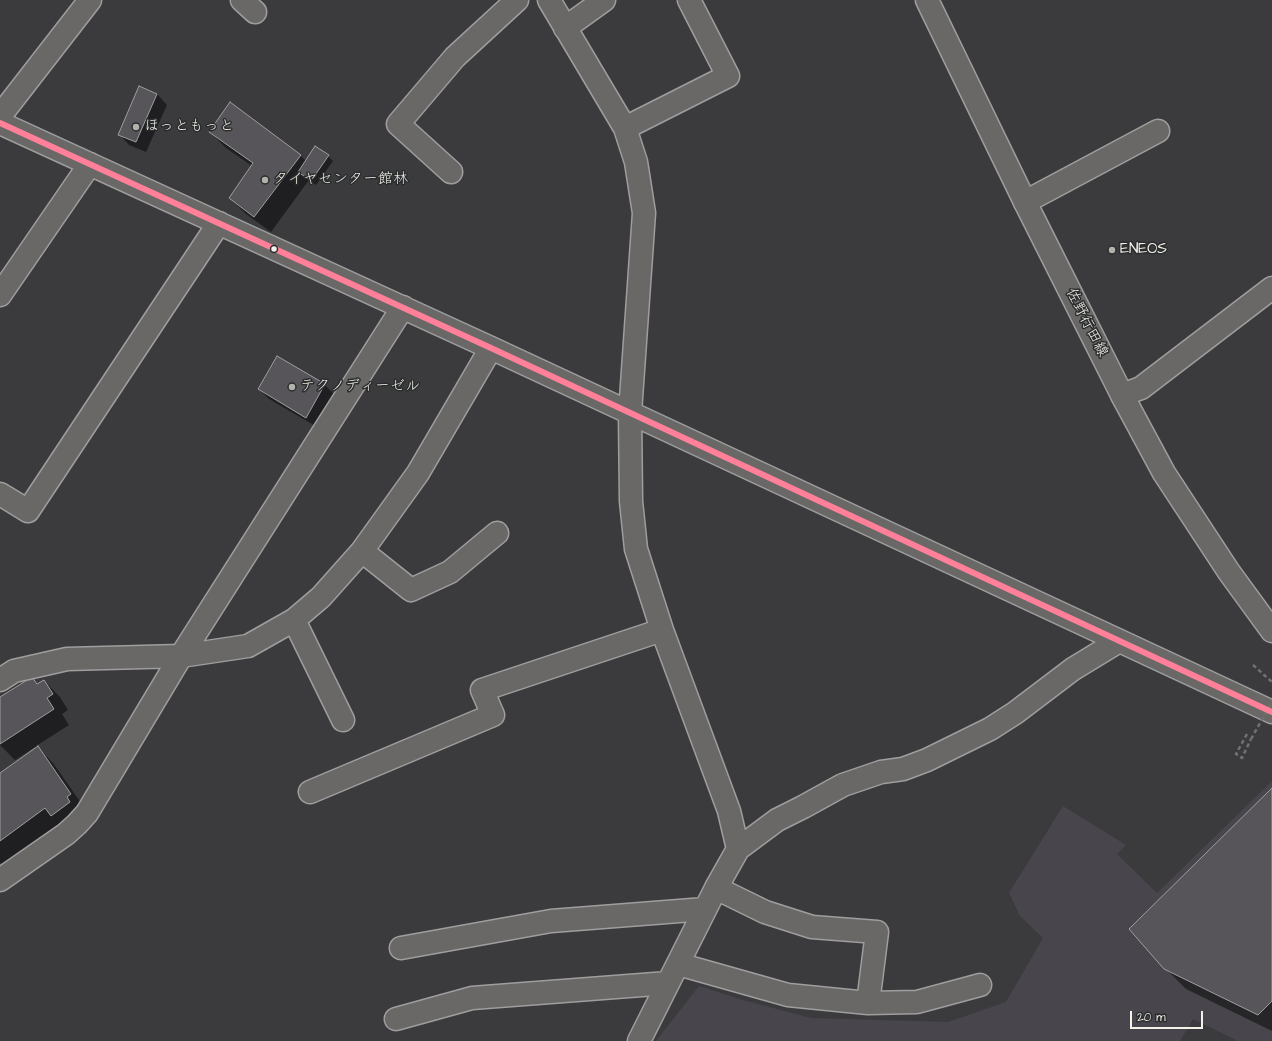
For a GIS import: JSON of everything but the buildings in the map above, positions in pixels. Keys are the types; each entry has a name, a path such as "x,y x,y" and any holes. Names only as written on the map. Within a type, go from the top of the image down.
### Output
{"street":[{"path":"0,116 90,0"},
{"path":"451,172 398,124 455,57 517,0"},
{"path":"549,0 625,128 636,162 644,213 630,413 630,501 636,548 662,630 729,811 738,849"},
{"path":"565,28 604,0"},
{"path":"625,128 728,76 689,0"},
{"name":"佐野行田線","path":"927,0 1025,202 1122,395 1164,473 1229,572 1272,631"},
{"path":"0,123 403,307 1272,712"},
{"path":"1025,202 1158,131"},
{"path":"0,295 90,164"},
{"path":"0,494 28,511 219,224"},
{"path":"1122,395 1141,388 1272,288"},
{"path":"0,880 66,834 87,813 181,656 403,307"},
{"path":"0,680 14,671 67,660 181,656 248,646 294,620 321,597 362,551 418,473 491,348"},
{"path":"362,551 411,590 450,572 498,533"},
{"path":"294,620 343,720"},
{"path":"310,792 493,715 482,690 662,630"},
{"path":"639,1041 705,909 738,849 777,820 843,784 881,772 903,769 927,760 990,729 1015,713 1073,670 1119,641"},
{"path":"716,888 765,912 812,927 877,932 868,1003"},
{"path":"401,948 551,921 705,909"},
{"path":"678,964 788,995 868,1003 917,1002 980,985"},
{"path":"396,1019 472,998 668,983"}],"path":[{"path":"1253,665 1272,682"},
{"path":"1247,734 1236,754 1242,758 1272,702"}],"shaded area":[{"path":"1272,781 1272,1041 1238,1041 1193,1019 1180,1041 656,1041 699,986 743,1000 811,1018 948,1022 1006,1002 1043,938 1020,916 1009,893 1063,806 1126,845 1117,854 1157,893"}],"transit line":[{"path":"0,123 491,348 1272,712"}],"place":[{"name":"ほっともっと","path":"136,127"},
{"name":"タイヤセンター館林","path":"265,180"},
{"name":"ENEOS","path":"1112,250"},
{"name":"テクノディーゼル","path":"292,387"}]}
